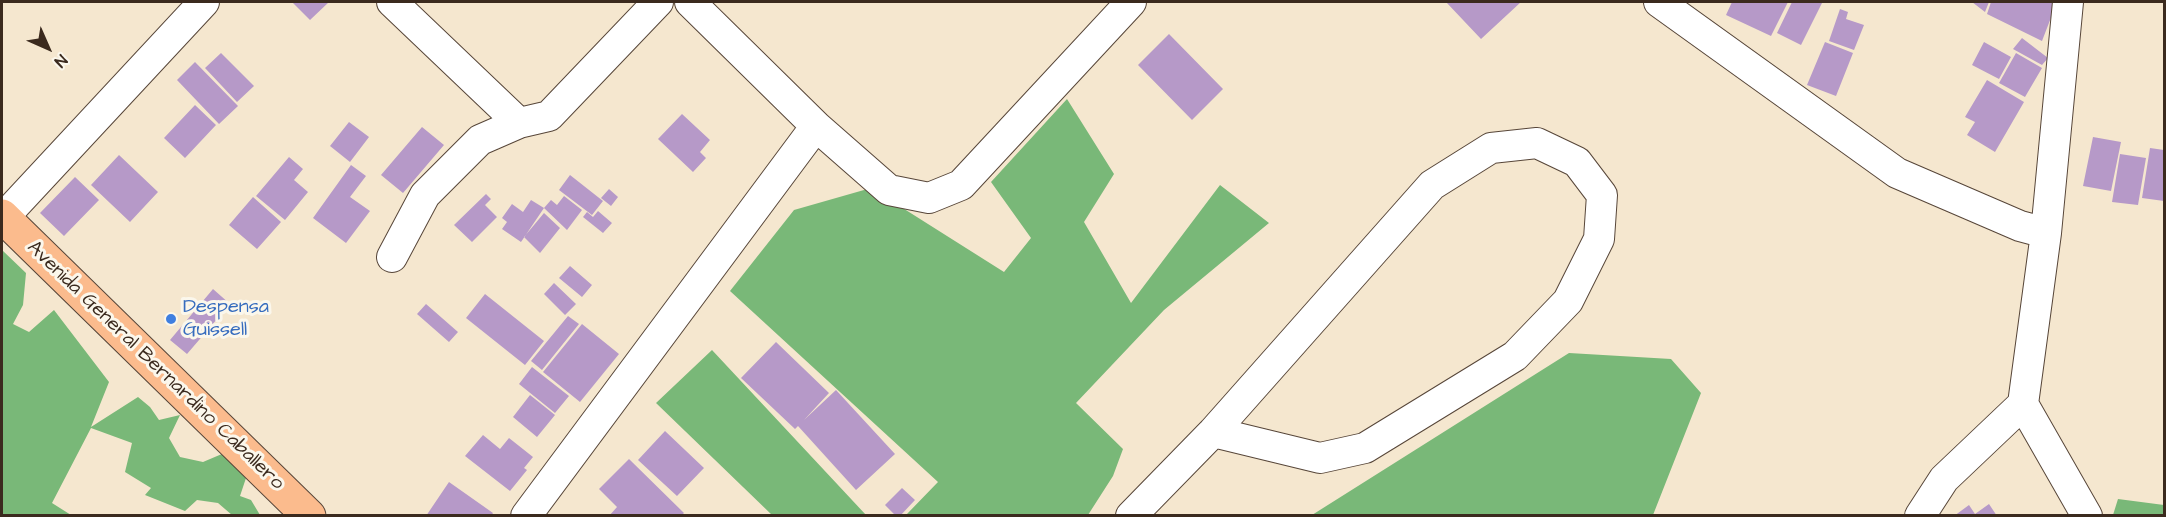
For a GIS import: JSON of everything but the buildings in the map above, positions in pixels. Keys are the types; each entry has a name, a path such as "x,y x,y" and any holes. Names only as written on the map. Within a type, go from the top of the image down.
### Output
{"main road":[{"name":"Avenida General Bernardino Caballero","path":"2,217 309,516"}],"street":[{"path":"2,217 204,2"},
{"path":"392,2 519,123"},
{"path":"392,257 425,195 480,141 519,123 549,116 658,2"},
{"path":"690,2 816,126 889,190 929,198 961,185 1131,2"},
{"path":"1659,2 1897,173 2020,226 2046,233"},
{"path":"2068,2 2046,233 2023,404 2087,516"},
{"path":"526,516 816,126"},
{"path":"1131,516 1213,432 1432,185 1491,148 1537,142 1577,162 1602,195 1599,239 1569,301 1515,356 1365,448 1320,458 1213,432"},
{"path":"1920,516 1944,479 2023,404"}],"green space":[{"path":"1067,99 1114,174 1084,222 1131,303 1220,185 1269,223 1164,310 1076,403 1123,449 1113,476 1088,515 906,515 938,482 730,291 794,210 871,188 1004,272 1031,238 991,182"},
{"path":"2,250 26,273 23,305 13,324 29,332 54,310 109,382 91,427 138,397 150,407 159,420 180,415 169,438 180,457 203,462 236,448 246,478 240,496 251,500 260,515 232,515 218,503 197,500 185,511 145,495 151,488 125,472 132,443 91,428 52,503 71,515 2,515"},
{"path":"712,350 866,515 772,515 656,403"},
{"path":"1569,353 1671,359 1701,393 1653,515 1312,515"},
{"path":"2118,499 2164,505 2164,515 2113,515"}],"place":[{"name":"Despensa Guissell","path":"171,319"}]}
